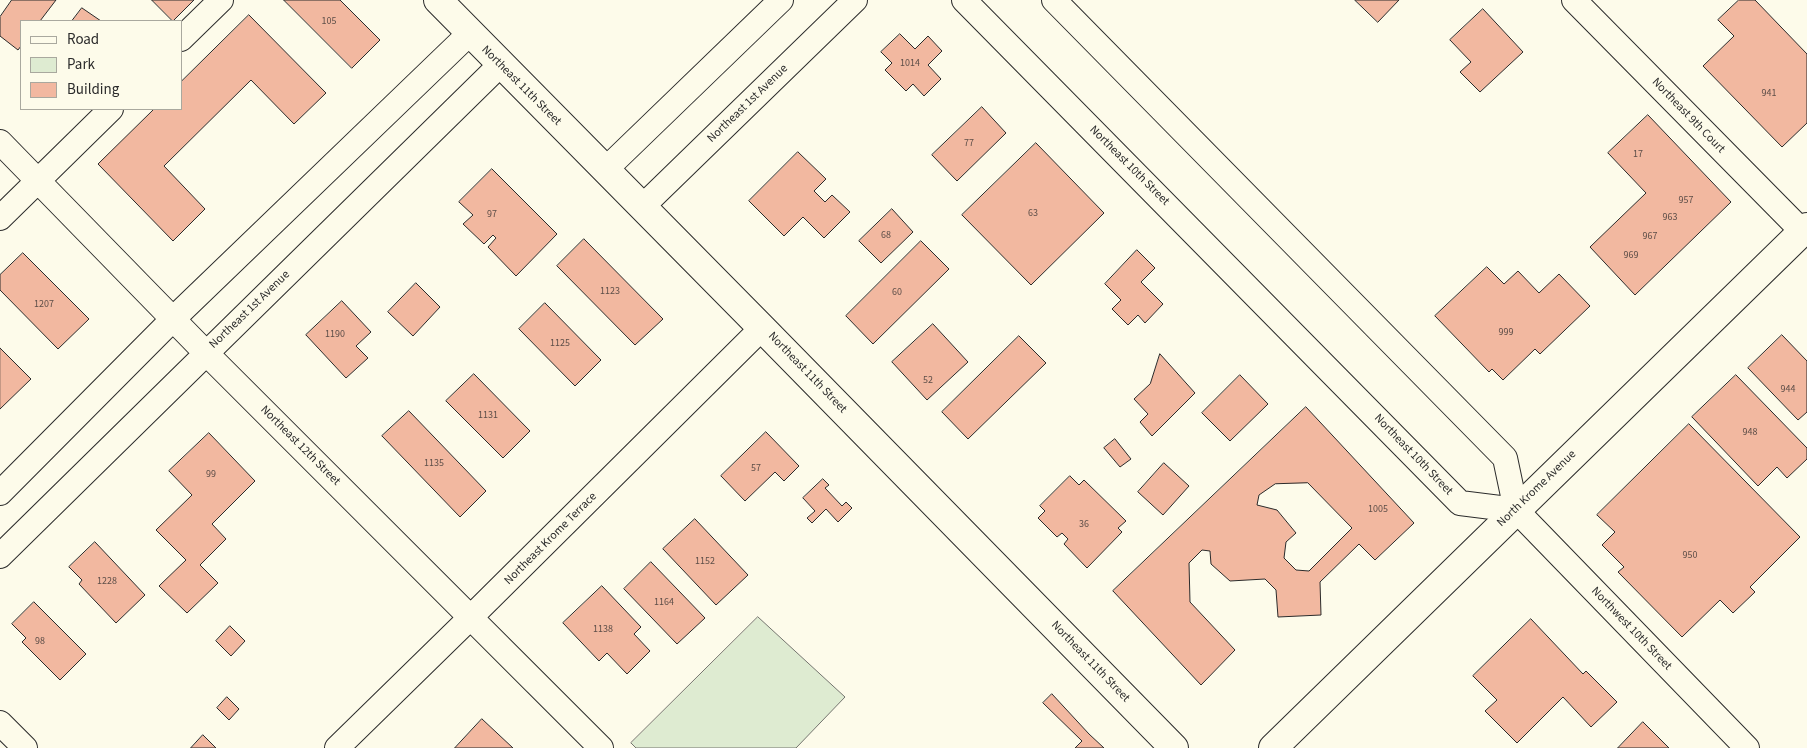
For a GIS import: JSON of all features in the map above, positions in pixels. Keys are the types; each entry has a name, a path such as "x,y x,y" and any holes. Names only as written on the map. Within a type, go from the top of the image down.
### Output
{"main road":[{"name":"Northeast 11th Street","path":"438,0 1174,748"},
{"name":"North Krome Avenue","path":"1273,748 1805,229"}],"street":[{"path":"182,39 221,0"},
{"path":"605,170 781,0"},
{"name":"Northeast 1st Avenue","path":"642,208 854,0"},
{"name":"Northeast 10th Street","path":"964,0 1460,503 1516,510"},
{"path":"1054,0 1505,458 1516,510"},
{"name":"Northeast 9th Court","path":"1574,0 1805,229"},
{"path":"0,493 173,319 470,34"},
{"name":"Northeast 1st Avenue","path":"0,556 501,64"},
{"path":"0,218 110,110"},
{"name":"Northeast 12th Street","path":"0,142 206,353 600,748"},
{"name":"Northeast Krome Terrace","path":"337,748 471,618 762,328"},
{"name":"Northwest 10th Street","path":"1516,510 1747,748"},
{"path":"0,723 25,748"}],"green space":[{"path":"758,617 845,697 796,748 636,748 631,743"}],"building":[{"path":"12,0 56,0 41,20 20,20 20,47 18,50 0,36 0,17"},
{"path":"152,0 194,0 174,20"},
{"path":"284,0 340,0 380,40 352,68"},
{"path":"1355,0 1399,0 1378,22"},
{"path":"1739,0 1755,0 1807,54 1807,123 1782,147 1703,66 1734,36 1718,20"},
{"path":"82,8 100,20 73,20"},
{"path":"1483,9 1523,52 1480,92 1460,72 1471,62 1450,40"},
{"path":"249,15 326,93 294,124 251,80 164,166 205,209 173,241 98,164 153,110 182,110 182,81"},
{"path":"900,34 915,49 928,36 942,51 928,65 941,79 924,96 913,84 906,91 885,70 892,63 881,52"},
{"path":"982,107 1006,133 957,181 932,155"},
{"path":"1648,115 1731,202 1635,295 1590,247 1646,193 1608,153"},
{"path":"1036,143 1104,213 1031,285 962,215"},
{"path":"798,152 826,179 814,191 825,202 832,195 850,212 824,238 803,217 784,236 749,201"},
{"path":"492,169 557,234 516,276 488,247 496,238 493,235 484,244 463,224 473,215 459,202"},
{"path":"892,209 913,232 881,263 859,241"},
{"path":"584,239 663,319 635,345 557,266"},
{"path":"921,241 949,269 873,344 846,316"},
{"path":"1137,250 1155,268 1141,282 1163,304 1145,323 1138,315 1128,325 1112,309 1121,300 1105,284"},
{"path":"23,253 89,319 58,349 0,290 0,275"},
{"path":"1487,267 1504,284 1518,271 1539,293 1559,274 1590,306 1540,354 1535,349 1503,380 1492,369 1489,372 1435,316"},
{"path":"416,283 440,307 413,336 388,312"},
{"path":"342,301 371,332 356,346 368,358 346,378 306,335"},
{"path":"545,303 601,360 575,386 519,329"},
{"path":"933,324 968,362 927,400 892,362"},
{"path":"1782,335 1807,361 1807,412 1798,420 1748,368"},
{"path":"1019,336 1046,363 968,439 942,412"},
{"path":"0,348 31,379 0,409"},
{"path":"1160,354 1195,393 1152,436 1140,422 1148,414 1134,399 1150,384"},
{"path":"474,374 530,431 503,458 446,401"},
{"path":"1240,375 1268,404 1230,441 1202,413"},
{"path":"1736,375 1807,448 1807,459 1787,478 1777,467 1758,486 1692,417"},
{"path":"1306,407 1414,523 1375,560 1359,544 1320,582 1321,615 1278,617 1276,590 1265,579 1230,581 1211,564 1210,551 1202,550 1189,563 1190,602 1235,650 1201,685 1113,591","holes":["1308,483 1352,528 1309,571 1296,570 1284,558 1286,542 1296,533 1277,510 1257,505 1259,495 1275,484"]},
{"path":"409,411 486,491 460,517 382,436"},
{"path":"1689,424 1800,537 1750,587 1755,592 1733,613 1720,600 1682,637 1618,572 1624,567 1602,545 1615,532 1597,515"},
{"path":"766,432 799,466 784,481 775,472 745,501 721,476"},
{"path":"209,433 255,481 212,524 226,539 200,565 218,583 187,613 159,586 186,560 156,530 192,495 169,471"},
{"path":"1115,439 1131,459 1120,467 1104,448"},
{"path":"1164,463 1189,486 1163,515 1138,492"},
{"path":"1070,476 1079,485 1084,480 1126,521 1118,528 1122,532 1087,568 1064,544 1068,539 1062,533 1057,537 1038,518 1045,511 1040,506"},
{"path":"823,479 829,485 825,488 842,506 846,502 852,508 838,522 826,509 812,523 807,518 815,511 803,498"},
{"path":"695,519 748,575 716,605 663,549"},
{"path":"95,542 145,595 116,623 79,584 82,580 69,567"},
{"path":"651,562 705,618 677,644 624,589"},
{"path":"602,586 641,627 634,634 650,651 627,674 607,653 599,661 563,623"},
{"path":"34,602 86,654 60,680 22,642 26,638 12,624"},
{"path":"1531,619 1583,674 1586,671 1617,702 1591,727 1563,697 1517,743 1485,711 1497,700 1473,676"},
{"path":"230,626 245,641 231,656 216,641"},
{"path":"1052,694 1104,748 1075,748 1082,741 1043,703"},
{"path":"227,697 239,709 229,720 217,708"},
{"path":"482,719 513,748 455,748"},
{"path":"1643,722 1669,748 1618,748"},
{"path":"203,735 216,748 191,748"}]}
